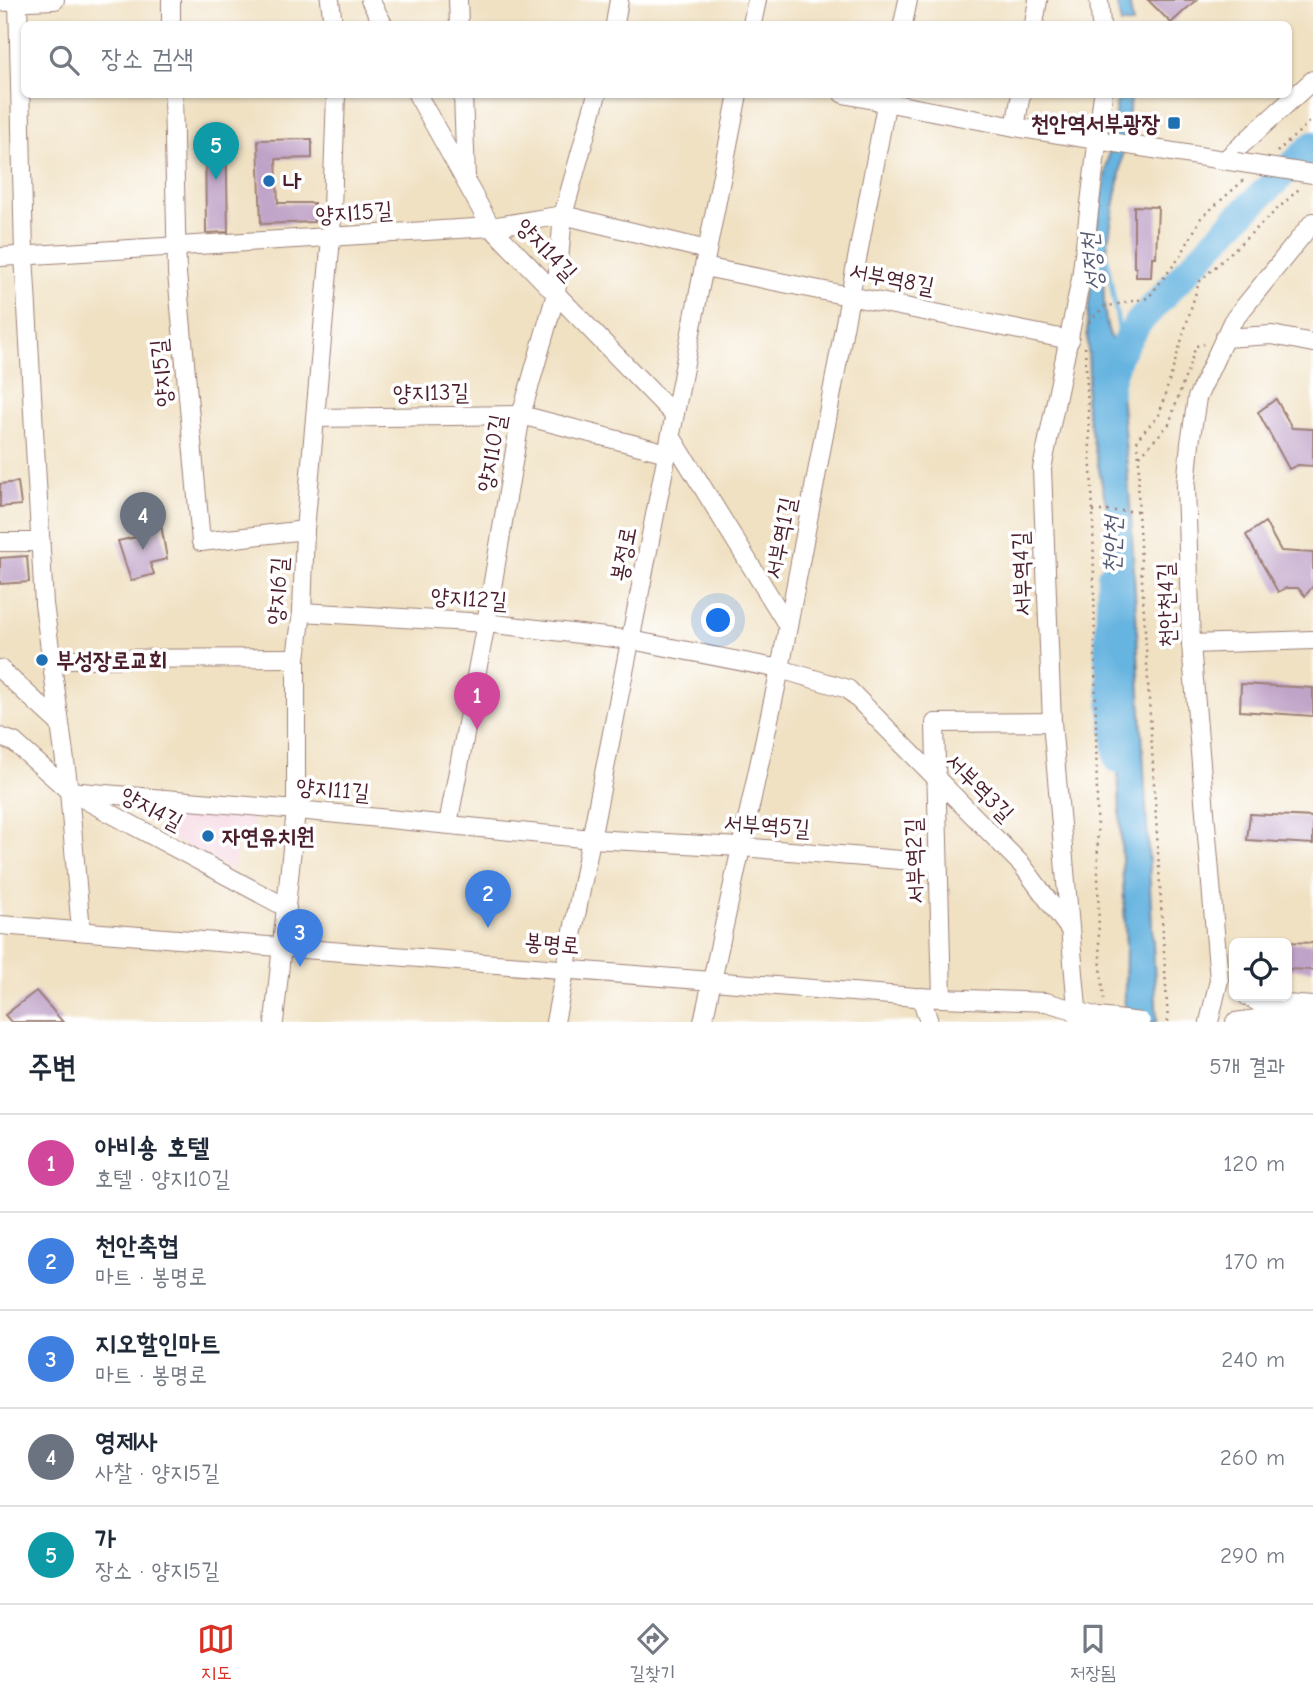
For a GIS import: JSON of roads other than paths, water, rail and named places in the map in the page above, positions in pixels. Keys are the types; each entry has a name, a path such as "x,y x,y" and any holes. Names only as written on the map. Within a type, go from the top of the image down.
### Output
{"street":[{"path":"55,0 12,1 44,604 69,791 81,931"},
{"path":"171,0 171,21"},
{"path":"330,0 333,21"},
{"path":"370,0 381,21"},
{"path":"458,0 460,21"},
{"path":"616,21 619,0"},
{"path":"753,21 757,0"},
{"path":"904,21 908,0"},
{"path":"1034,21 1038,0"},
{"path":"1099,0 1101,21"},
{"path":"1230,161 1313,80"},
{"name":"양지5길","path":"173,98 176,247 201,542 305,530"},
{"name":"양지6길","path":"274,1022 296,810 296,657 302,612 305,530 331,238 336,98"},
{"name":"양지14길","path":"419,98 491,227 674,415"},
{"path":"463,98 466,181"},
{"name":"양지10길","path":"448,824 521,415 556,294 563,215 596,98"},
{"name":"봉정로","path":"555,1022 737,98"},
{"path":"1015,127 1020,98"},
{"name":"서부역4길","path":"1077,1016 1052,722 1042,469 1079,336 1081,279 1103,98"},
{"path":"887,99 1015,127 1313,174"},
{"name":"서부역1길","path":"703,1022 780,669 887,99"},
{"name":"양지15길","path":"0,257 491,227 563,215 706,259"},
{"name":"천안천4길","path":"1209,1022 1227,984 1191,644 1186,486 1190,443 1197,398 1231,322 1313,222"},
{"name":"서부역8길","path":"706,259 850,295 1079,336"},
{"path":"1224,338 1272,335 1313,344"},
{"name":"양지13길","path":"316,418 521,415 669,444"},
{"path":"669,444 788,625"},
{"path":"0,541 41,542"},
{"name":"양지12길","path":"302,612 486,623 631,640 780,669 848,689"},
{"path":"1191,644 1313,640"},
{"path":"51,659 296,657"},
{"path":"0,669 59,723"},
{"name":"서부역3길","path":"848,689 1022,865 1068,927"},
{"name":"서부역2길","path":"942,998 935,723 1052,722"},
{"name":"양지4길","path":"0,737 15,743 69,791 287,908"},
{"name":"양지11길","path":"69,791 592,839"},
{"name":"서부역5길","path":"592,839 740,847 939,863"},
{"name":"봉명로","path":"0,925 921,997 1046,1002 1077,1016 1102,1013 1142,1022"},
{"path":"921,997 929,1022"},
{"path":"1256,1001 1313,1006"},
{"path":"1235,1022 1264,1018 1313,1021"}],"water":[{"path":"1116,0 1129,0 1132,21 1120,21"},
{"path":"1118,98 1131,98 1107,246 1104,292 1105,314 1118,355 1131,516 1157,1022 1124,1022 1126,948 1106,504 1085,401 1089,374 1087,325 1097,227"}],"waterway":[{"name":"천안천","path":"1109,392 1118,355 1138,323 1232,223 1313,145"},
{"name":"성정천","path":"1106,254 1119,329 1114,352"},
{"name":"천안천","path":"1111,576 1108,656 1118,759"}],"place":[{"name":"천안역서부광장","path":"1174,123"},
{"name":"가","path":"216,180"},
{"name":"나","path":"269,181"},
{"name":"영제사","path":"143,550"},
{"name":"부성장로교회","path":"42,660"},
{"name":"아비숑 호텔","path":"477,730"},
{"name":"자연유치원","path":"208,836"},
{"name":"천안축협","path":"488,928"},
{"name":"지오할인마트","path":"300,967"}]}
